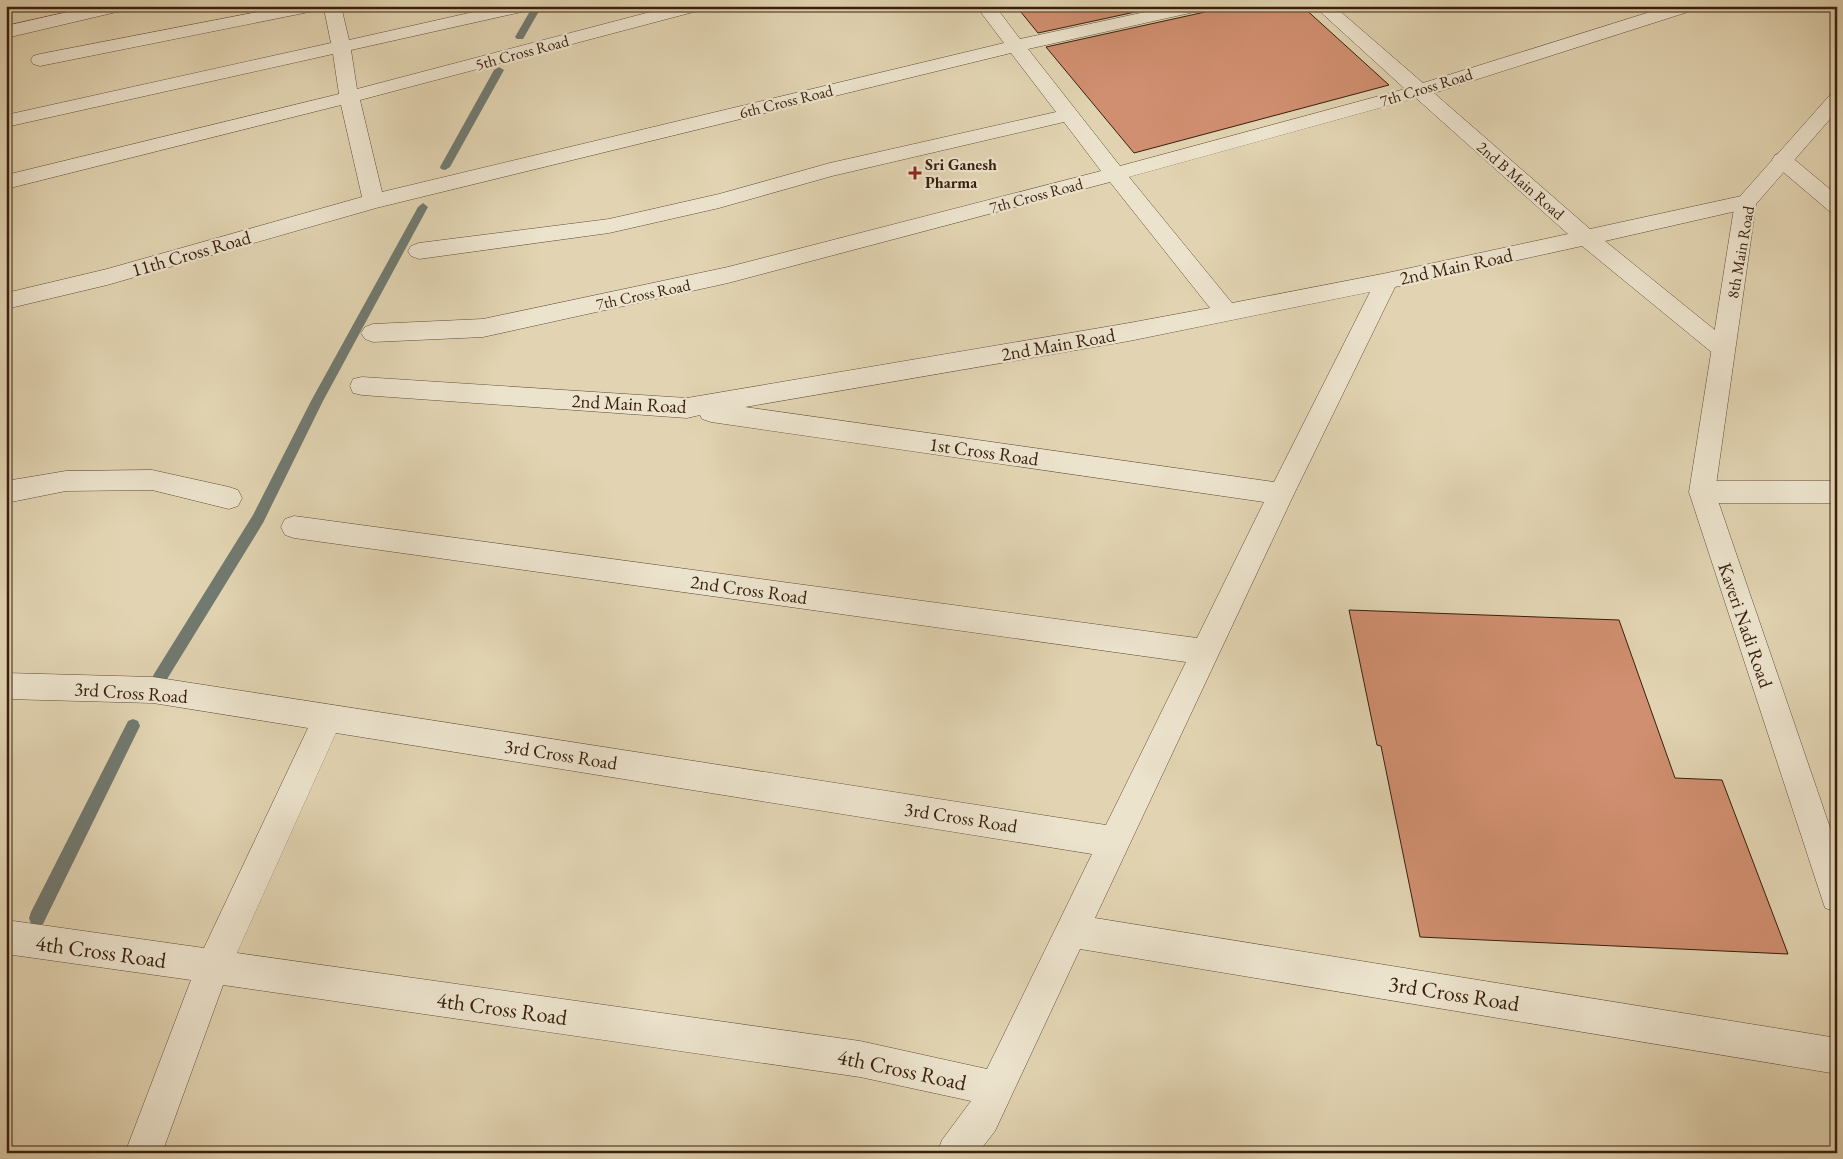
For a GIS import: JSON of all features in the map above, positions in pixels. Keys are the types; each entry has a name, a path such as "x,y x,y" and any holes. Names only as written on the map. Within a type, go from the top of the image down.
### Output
{"street":[{"path":"6,32 119,6"},
{"path":"40,60 317,6"},
{"path":"332,6 349,97 374,201"},
{"path":"6,121 526,6"},
{"name":"5th Cross Road","path":"6,182 349,97 695,6"},
{"path":"984,6 1115,174 1227,313"},
{"name":"6th Cross Road","path":"374,201 1015,46 1199,6"},
{"name":"2nd B Main Road","path":"1323,6 1586,237 1724,349"},
{"name":"7th Cross Road","path":"373,333 483,328 728,275 1115,174 1419,91 1688,6"},
{"name":"8th Main Road","path":"1724,349 1746,202 1837,99"},
{"path":"419,251 609,226 719,201 830,170 1069,115"},
{"path":"1782,160 1837,206"},
{"name":"11th Cross Road","path":"6,301 107,277 374,201"},
{"name":"2nd Main Road","path":"362,386 688,408 1129,332 1227,313 1387,281 1746,202"},
{"path":"955,1153 982,1118 1281,494 1387,281"},
{"name":"Kaveri Nadi Road","path":"1724,349 1702,492 1837,896"},
{"name":"1st Cross Road","path":"688,408 1281,494"},
{"path":"6,492 66,481 152,480 229,498"},
{"path":"1702,492 1837,492"},
{"name":"2nd Cross Road","path":"294,527 1205,652"},
{"name":"3rd Cross Road","path":"6,686 153,690 1114,842"},
{"path":"142,1153 213,967 328,718"},
{"name":"3rd Cross Road","path":"1072,931 1837,1056"},
{"name":"4th Cross Road","path":"6,939 13,938 860,1059 996,1089"}],"building":[{"path":"1016,6 1163,6 1038,33"},
{"path":"1210,6 1302,6 1389,85 1134,153 1046,47 1205,12"},
{"path":"1349,610 1619,620 1675,778 1722,780 1788,954 1420,937 1381,746 1377,745"}],"waterway":[{"path":"520,37 538,6"},
{"path":"445,167 499,70"},
{"path":"159,679 258,519 317,401 423,207"},
{"path":"37,918 133,726"}],"place":[{"name":"Sri Ganesh Pharma","path":"915,173"}]}
